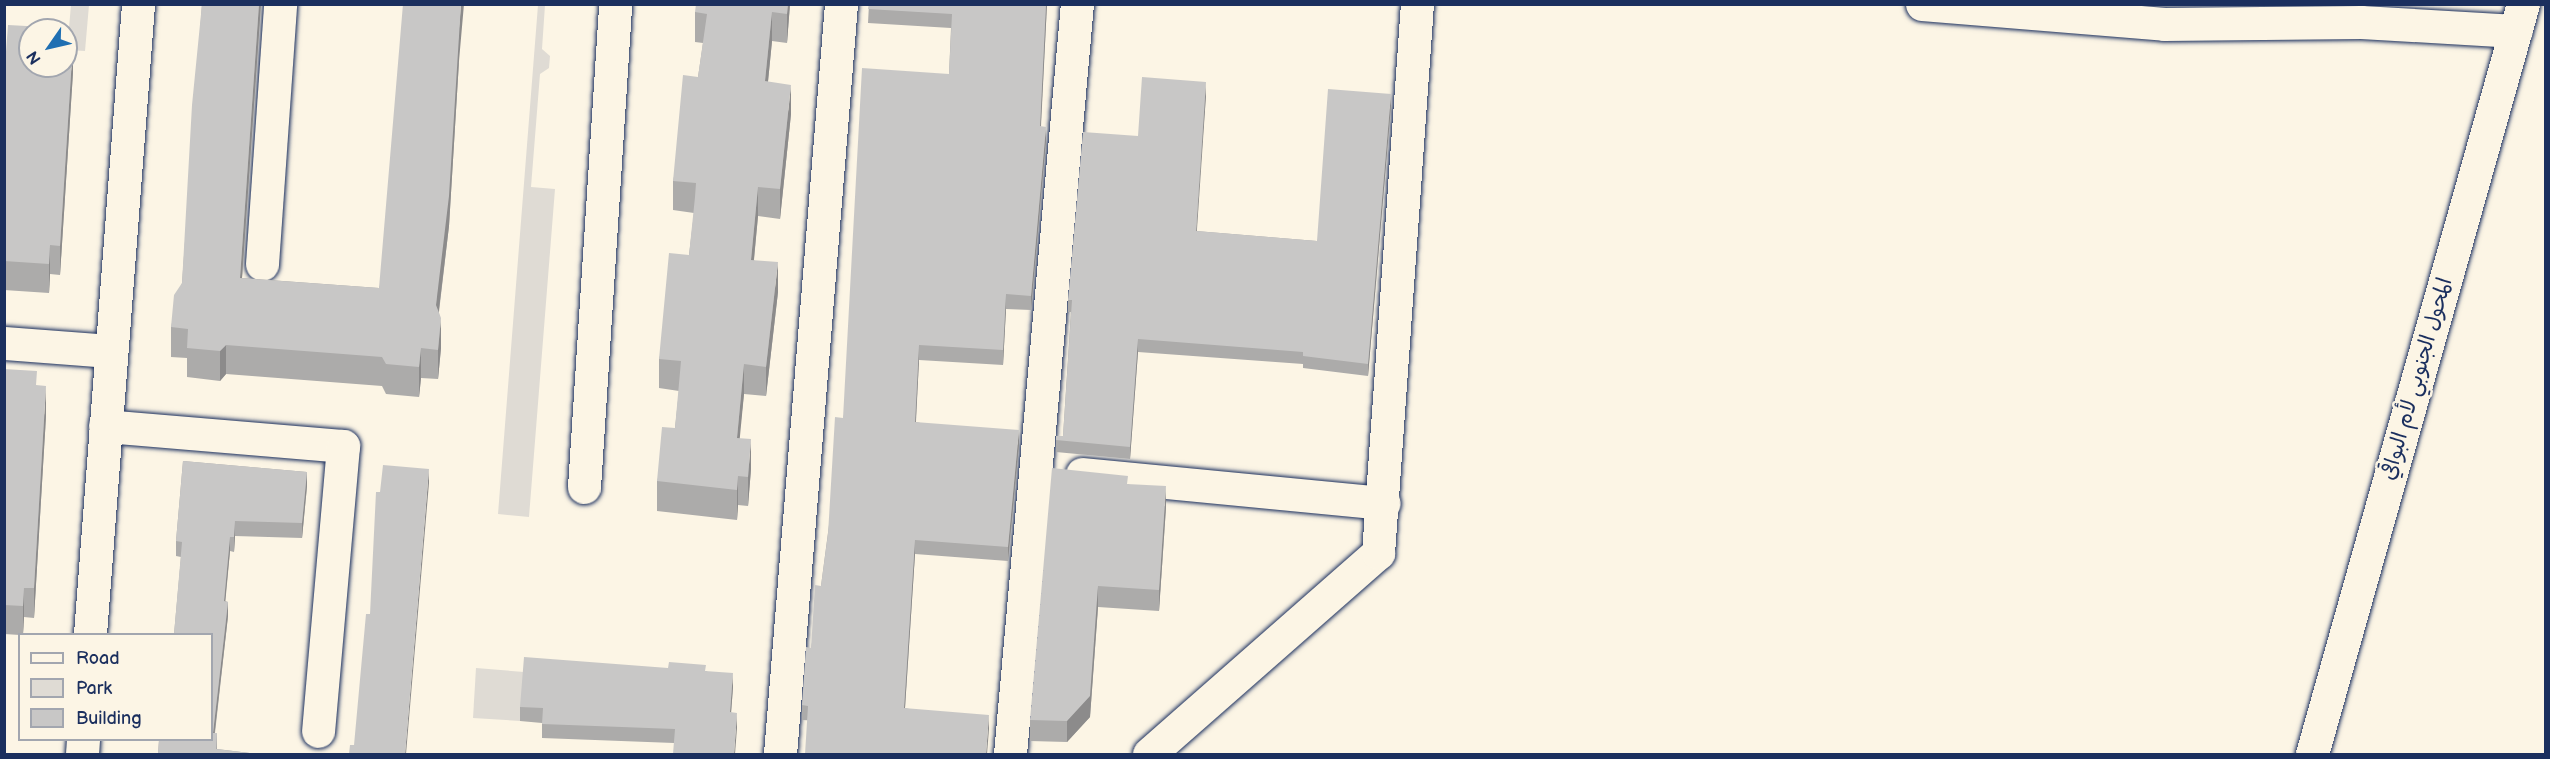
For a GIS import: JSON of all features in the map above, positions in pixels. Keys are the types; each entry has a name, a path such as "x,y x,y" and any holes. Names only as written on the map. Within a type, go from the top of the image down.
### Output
{"street":[{"path":"90,633 138,4"},
{"path":"262,264 280,4"},
{"path":"584,487 615,4"},
{"path":"780,754 841,4"},
{"path":"1010,754 1077,4"},
{"path":"1149,754 1378,553 1384,503 1417,4"},
{"path":"1922,4 2361,22 2519,18"},
{"name":"المحول الجنوبي لأم البواقي","path":"2312,754 2519,18"},
{"path":"4,343 110,351"},
{"path":"105,426 343,446 318,731"},
{"path":"1036,469 1384,503"}],"green space":[{"path":"71,5 89,5 85,51 78,51 78,18 70,18"},
{"path":"538,5 545,5 542,49 550,56 549,68 540,74 531,187 555,189 529,517 498,514"},
{"path":"476,668 524,672 520,721 473,718"}],"building":[{"path":"202,4 259,4 240,278 379,288 403,4 461,4 449,196 436,305 441,318 438,350 421,348 419,367 386,364 382,357 226,345 220,351 187,348 188,329 171,327 174,295 182,283 192,105"},
{"path":"696,4 788,4 787,14 772,12 765,81 791,85 780,189 758,187 751,260 778,262 766,367 744,364 737,438 751,439 748,477 738,476 737,490 657,481 662,427 675,428 681,361 659,359 669,253 689,255 695,197 696,183 673,181 683,75 698,77 707,14 695,12"},
{"path":"869,4 1046,4 1040,126 1046,127 1031,296 1006,294 1003,350 919,345 915,422 1019,430 1008,547 915,540 904,708 989,715 986,754 805,754 808,706 802,705 806,647 811,648 815,585 821,586 828,534 835,417 843,418 862,68 949,74 952,14 868,9"},
{"path":"8,25 18,26 18,78 71,78 60,246 50,245 49,264 4,261 4,78"},
{"path":"1142,77 1206,82 1196,231 1317,241 1328,89 1391,94 1368,364 1303,356 1303,352 1138,339 1130,447 1056,440 1056,436 1063,436 1072,300 1068,300 1083,132 1138,136"},
{"path":"4,369 37,371 36,385 46,386 34,588 24,588 23,606 4,605"},
{"path":"183,461 307,472 302,523 235,521 234,537 230,537 224,601 228,602 213,733 213,633 174,633 182,542 176,541"},
{"path":"383,465 429,469 405,754 349,754 350,745 354,745 366,614 370,614 376,492 380,492"},
{"path":"1052,468 1128,476 1127,484 1166,486 1159,590 1098,586 1090,696 1067,721 1030,720"},
{"path":"524,657 668,668 669,662 706,665 705,671 733,673 730,712 737,713 734,754 673,754 675,729 542,724 543,708 520,707"},
{"path":"213,733 217,733 216,749 258,754 158,754 159,741 213,741"}]}
